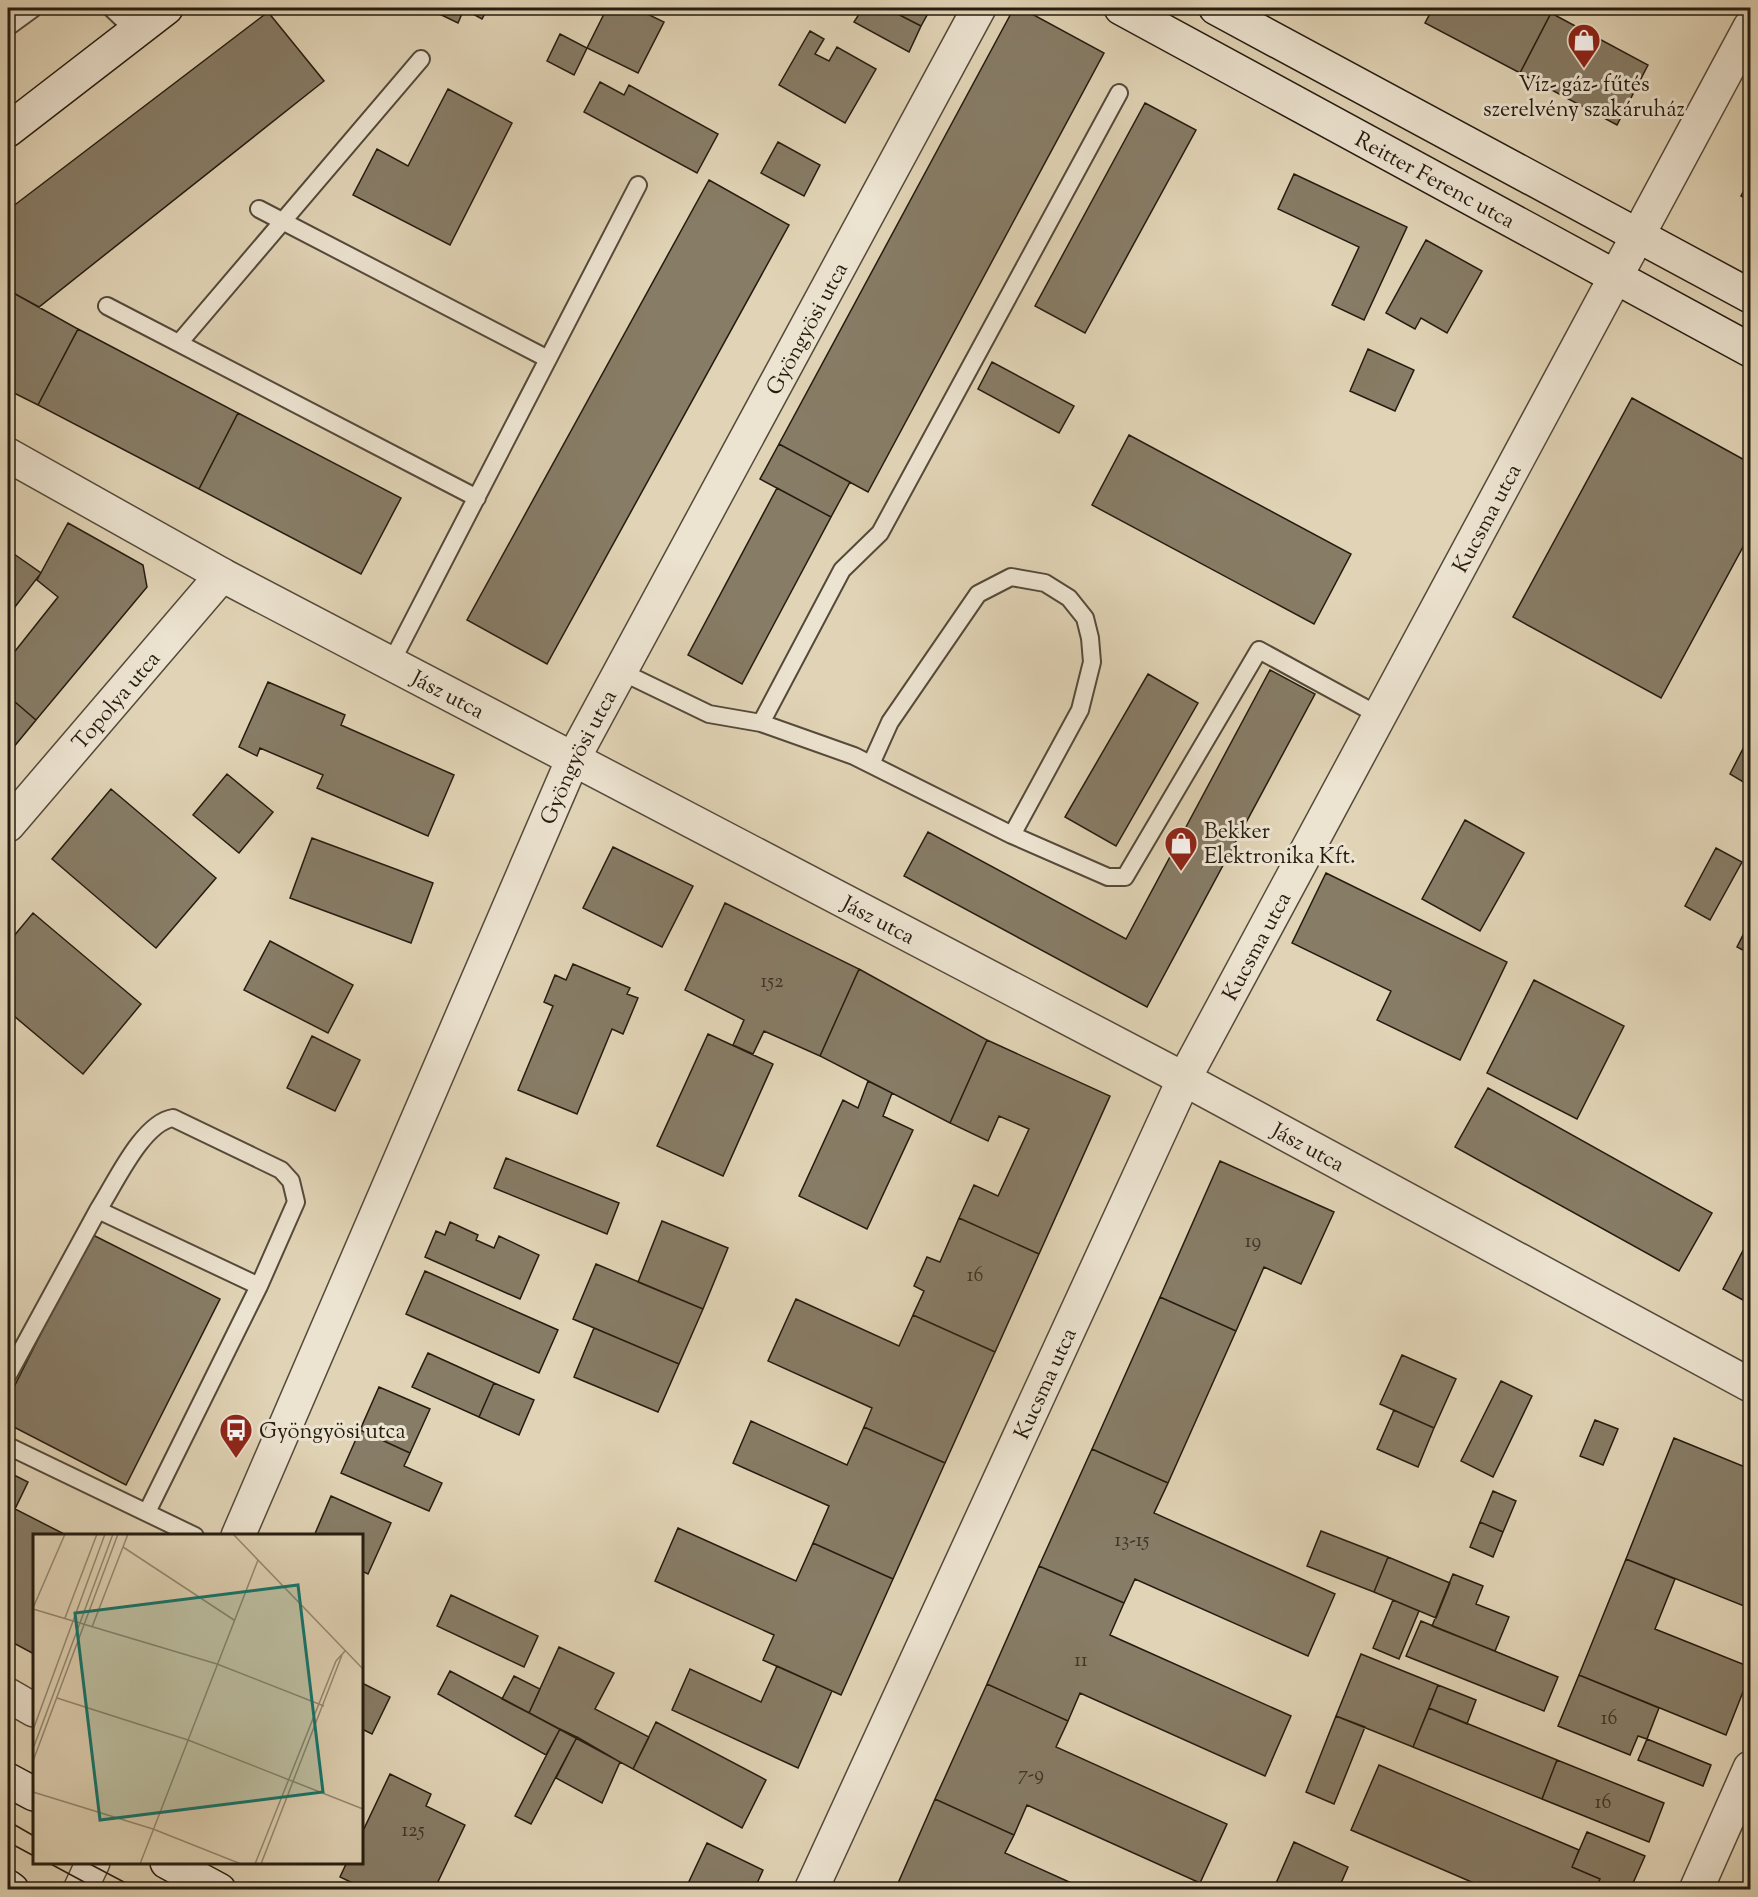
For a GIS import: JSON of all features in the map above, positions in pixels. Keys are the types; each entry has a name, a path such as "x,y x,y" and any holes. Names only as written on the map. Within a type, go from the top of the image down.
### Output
{"street":[{"path":"8,130 166,8"},
{"name":"Gyöngyösi utca","path":"239,1534 573,759 979,8"},
{"name":"Reitter Ferenc utca","path":"1121,8 1750,350"},
{"name":"Reitter Ferenc utca","path":"1216,8 1750,296"},
{"name":"Kucsma utca","path":"811,1890 1184,1079 1750,27"},
{"name":"Jász utca","path":"8,455 222,574 1184,1079 1750,1385"},
{"name":"Topolya utca","path":"8,825 222,574"},
{"path":"8,1695 33,1709"},
{"path":"1696,1890 1750,1768"},
{"path":"8,1780 33,1793"},
{"path":"80,1890 93,1864"},
{"path":"169,1864 219,1890"},
{"path":"8,1887 12,1890"}],"lane":[{"path":"8,27 34,8"},
{"path":"111,8 135,31"},
{"path":"178,343 421,59"},
{"path":"761,723 842,570 880,533 1119,93"},
{"path":"391,663 638,185"},
{"path":"259,209 548,359"},
{"path":"107,306 477,498"},
{"path":"871,764 890,722 978,594 1011,577 1046,583 1068,598 1085,618 1092,662 1080,710 1012,835"},
{"path":"620,671 709,714 761,723 871,764 1012,835 1108,877 1125,877 1259,650 1380,716"},
{"path":"8,1375 98,1210 148,1131 161,1120 172,1118 281,1170 291,1181 296,1202 259,1286 147,1512"},
{"path":"98,1210 259,1286"},
{"path":"8,1446 191,1534"}],"building":[{"path":"427,8 488,8 482,19 464,9 458,23"},
{"path":"607,8 635,8 664,22 638,73 587,48"},
{"path":"863,8 886,8 921,26 909,52 854,22"},
{"path":"886,8 931,8 921,26"},
{"path":"1014,8 1021,8 1104,53 868,492 779,444"},
{"path":"1433,8 1540,8 1551,13 1520,73 1425,23"},
{"path":"268,12 324,81 39,307 8,290 8,210"},
{"name":"Víz- gáz- fűtés szerelvény szakáruház","path":"1551,13 1648,65 1617,125 1520,73"},
{"path":"810,31 824,39 815,54 829,61 837,47 876,69 845,123 779,85"},
{"path":"560,34 587,48 574,75 547,61"},
{"path":"600,82 624,95 629,85 718,134 697,173 584,112"},
{"path":"448,89 512,123 450,245 353,195 377,149 408,166"},
{"path":"1145,103 1196,130 1085,333 1035,306"},
{"path":"778,142 820,165 804,196 761,173"},
{"path":"1294,174 1407,227 1364,320 1332,305 1359,247 1278,209"},
{"path":"1750,179 1750,201 1741,196"},
{"path":"709,180 789,225 547,664 467,620"},
{"path":"1426,240 1482,271 1447,333 1421,318 1415,329 1386,313"},
{"path":"8,290 78,329 38,405 8,390"},
{"path":"78,329 238,413 199,489 38,405"},
{"path":"1368,349 1414,370 1395,411 1350,391"},
{"path":"992,362 1074,406 1059,433 978,389"},
{"path":"1632,398 1750,463 1750,534 1661,698 1513,617"},
{"path":"238,413 401,498 361,574 199,489"},
{"path":"1129,435 1351,554 1314,624 1092,505"},
{"path":"779,444 850,482 831,517 760,479"},
{"path":"777,488 831,517 742,684 688,655"},
{"path":"68,523 143,565 147,587 36,720 8,696 8,660 58,597 37,580"},
{"path":"14,554 41,573 8,616 8,563"},
{"path":"1270,670 1315,694 1147,1007 904,876 928,832 1126,939"},
{"path":"1148,674 1198,703 1116,846 1065,817"},
{"path":"268,682 345,715 341,725 454,775 428,836 317,788 323,775 260,748 257,756 239,747"},
{"path":"8,696 36,720 8,754"},
{"path":"1750,735 1750,786 1730,774"},
{"path":"227,774 273,812 239,853 193,815"},
{"path":"111,789 216,878 156,948 52,859"},
{"path":"1465,820 1524,853 1480,931 1422,899"},
{"path":"312,838 433,883 411,943 290,898"},
{"path":"613,847 693,886 662,947 583,908"},
{"path":"1716,848 1742,862 1710,920 1685,906"},
{"path":"1326,873 1507,962 1460,1060 1377,1020 1391,991 1292,943"},
{"path":"725,903 859,969 820,1056 764,1031 753,1054 733,1045 744,1020 685,990"},
{"path":"33,913 141,1004 83,1074 8,1011 8,943"},
{"path":"1750,921 1750,954 1737,947"},
{"path":"270,941 353,985 328,1033 244,990"},
{"path":"573,964 630,988 627,994 638,998 623,1034 612,1029 577,1114 518,1090 553,1006 544,1002 555,975 566,980"},
{"path":"859,969 987,1040 950,1123 820,1056"},
{"path":"1534,980 1624,1026 1577,1119 1487,1073"},
{"path":"708,1034 773,1064 723,1176 657,1146"},
{"path":"312,1036 360,1060 335,1111 287,1088"},
{"path":"987,1040 1110,1096 1039,1254 959,1218 974,1185 998,1196 1029,1129 999,1116 988,1141 950,1123"},
{"path":"868,1081 892,1093 883,1116 913,1130 867,1229 799,1196 843,1100 858,1108"},
{"path":"1488,1088 1712,1213 1679,1271 1455,1147"},
{"path":"506,1158 619,1203 607,1234 494,1188"},
{"path":"1220,1161 1334,1212 1301,1284 1264,1267 1236,1331 1160,1297"},
{"path":"959,1218 1039,1254 995,1352 913,1315 924,1291 914,1286 927,1257 940,1262"},
{"path":"662,1221 728,1248 703,1309 638,1282"},
{"path":"450,1222 478,1235 476,1240 494,1248 499,1236 539,1255 520,1299 425,1257 436,1231 445,1235"},
{"path":"91,1234 220,1299 126,1485 8,1424 8,1399"},
{"path":"1750,1237 1750,1304 1723,1289"},
{"path":"596,1264 703,1309 679,1364 573,1319"},
{"path":"425,1271 558,1330 539,1373 406,1314"},
{"path":"1160,1297 1236,1331 1168,1483 1092,1449"},
{"path":"796,1299 899,1346 913,1315 995,1352 945,1463 864,1427 872,1408 768,1361"},
{"path":"594,1328 679,1364 658,1412 574,1377"},
{"path":"428,1353 494,1383 479,1417 412,1387"},
{"path":"1402,1355 1456,1379 1434,1428 1380,1404"},
{"path":"1501,1381 1532,1396 1493,1477 1461,1461"},
{"path":"494,1383 534,1400 519,1435 479,1417"},
{"path":"379,1387 430,1409 410,1453 360,1430"},
{"path":"1394,1410 1434,1428 1418,1467 1377,1449"},
{"path":"1595,1420 1618,1429 1603,1465 1580,1456"},
{"path":"751,1421 847,1465 864,1427 945,1463 893,1579 813,1543 829,1506 733,1463"},
{"path":"360,1430 410,1453 404,1466 442,1483 429,1511 341,1473"},
{"path":"1674,1438 1750,1469 1749,1608 1626,1559"},
{"path":"1092,1449 1168,1483 1154,1513 1335,1594 1308,1656 1135,1579 1124,1603 1039,1566"},
{"path":"8,1472 28,1482 15,1509 64,1534 33,1534 33,1653 8,1640"},
{"path":"1493,1491 1516,1501 1503,1532 1480,1522"},
{"path":"331,1496 391,1523 368,1574 363,1572 363,1534 315,1534"},
{"path":"1480,1522 1503,1532 1493,1557 1470,1547"},
{"path":"678,1528 796,1581 813,1543 893,1579 841,1695 763,1660 774,1635 655,1581"},
{"path":"1321,1531 1388,1557 1374,1592 1307,1566"},
{"path":"1388,1557 1450,1583 1436,1618 1374,1592"},
{"path":"1626,1559 1675,1579 1655,1629 1750,1667 1750,1674 1726,1735 1579,1675"},
{"path":"1039,1566 1124,1603 1110,1635 1291,1716 1265,1776 1080,1693 1068,1721 987,1684"},
{"path":"1453,1574 1483,1586 1476,1604 1509,1617 1495,1651 1432,1626"},
{"path":"451,1595 538,1636 524,1667 437,1626"},
{"path":"1393,1600 1419,1611 1399,1659 1373,1648"},
{"path":"1421,1621 1558,1677 1544,1711 1406,1656"},
{"path":"559,1647 614,1673 595,1709 649,1737 633,1769 529,1713"},
{"path":"1361,1654 1438,1685 1413,1747 1336,1716"},
{"path":"777,1666 832,1691 798,1768 672,1710 690,1669 761,1702"},
{"path":"450,1671 560,1729 546,1755 438,1694"},
{"path":"1579,1675 1659,1708 1647,1739 1638,1736 1630,1755 1558,1726"},
{"path":"514,1676 540,1689 529,1713 502,1699"},
{"path":"363,1684 390,1697 372,1734 363,1730"},
{"path":"987,1684 1068,1721 1056,1747 1227,1824 1200,1883 1027,1805 1014,1835 935,1799"},
{"path":"1438,1685 1476,1700 1467,1724 1429,1708"},
{"path":"1429,1708 1557,1760 1542,1799 1413,1747"},
{"path":"1336,1716 1365,1727 1334,1804 1306,1792"},
{"path":"656,1722 766,1780 742,1828 633,1769"},
{"path":"560,1729 577,1737 531,1824 515,1816"},
{"path":"577,1737 620,1762 602,1803 556,1778"},
{"path":"1647,1739 1711,1765 1703,1786 1638,1760"},
{"path":"1557,1760 1664,1803 1649,1842 1542,1799"},
{"path":"1379,1765 1579,1850 1572,1867 1600,1879 1595,1890 1490,1890 1351,1830"},
{"path":"390,1774 431,1794 426,1806 465,1825 434,1890 394,1890 387,1886 385,1890 367,1890 340,1877 346,1864 363,1864 363,1831"},
{"path":"935,1799 1014,1835 1005,1853 1087,1890 895,1890"},
{"path":"1587,1832 1645,1856 1630,1890 1595,1890 1600,1879 1572,1867"},
{"path":"1294,1842 1348,1867 1338,1890 1273,1890"},
{"path":"707,1843 763,1870 754,1890 685,1890"}],"tram line":[{"path":"8,1821 33,1835"},
{"path":"8,1842 33,1855"},
{"path":"51,1864 99,1890"},
{"path":"90,1864 139,1890"}],"place":[{"name":"Víz- gáz- fűtés szerelvény szakáruház","path":"1584,69"},
{"name":"Bekker Elektronika Kft.","path":"1181,872"},
{"name":"Gyöngyösi utca","path":"236,1459"}]}
